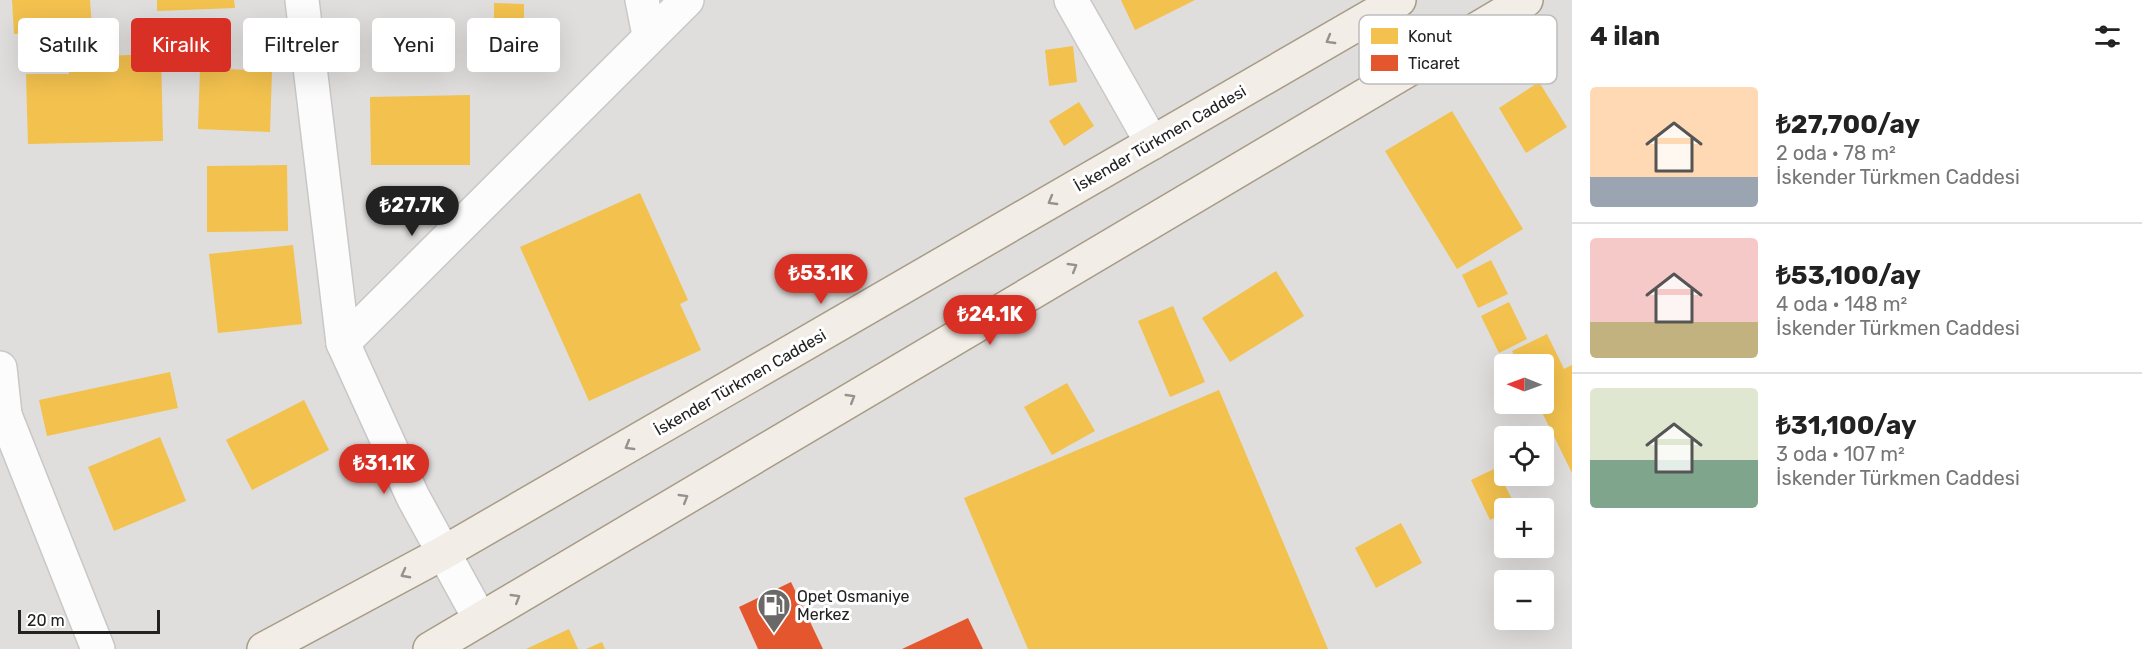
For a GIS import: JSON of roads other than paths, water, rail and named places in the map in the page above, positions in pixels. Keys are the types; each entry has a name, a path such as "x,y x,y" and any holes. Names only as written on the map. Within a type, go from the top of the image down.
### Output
{"main road":[{"name":"İskender Türkmen Caddesi","path":"1373,15 1399,0"},
{"path":"1501,15 1526,0"},
{"name":"İskender Türkmen Caddesi","path":"264,649 443,553 1359,23"},
{"path":"430,649 1384,84"}],"street":[{"path":"302,0 343,343 413,498 480,619"},
{"path":"642,0 650,35"},
{"path":"343,343 687,0"},
{"path":"1071,0 1152,143"},
{"path":"0,368 2,416 98,649"}],"place":[{"name":"Opet Osmaniye Merkez","path":"774,634"}]}
